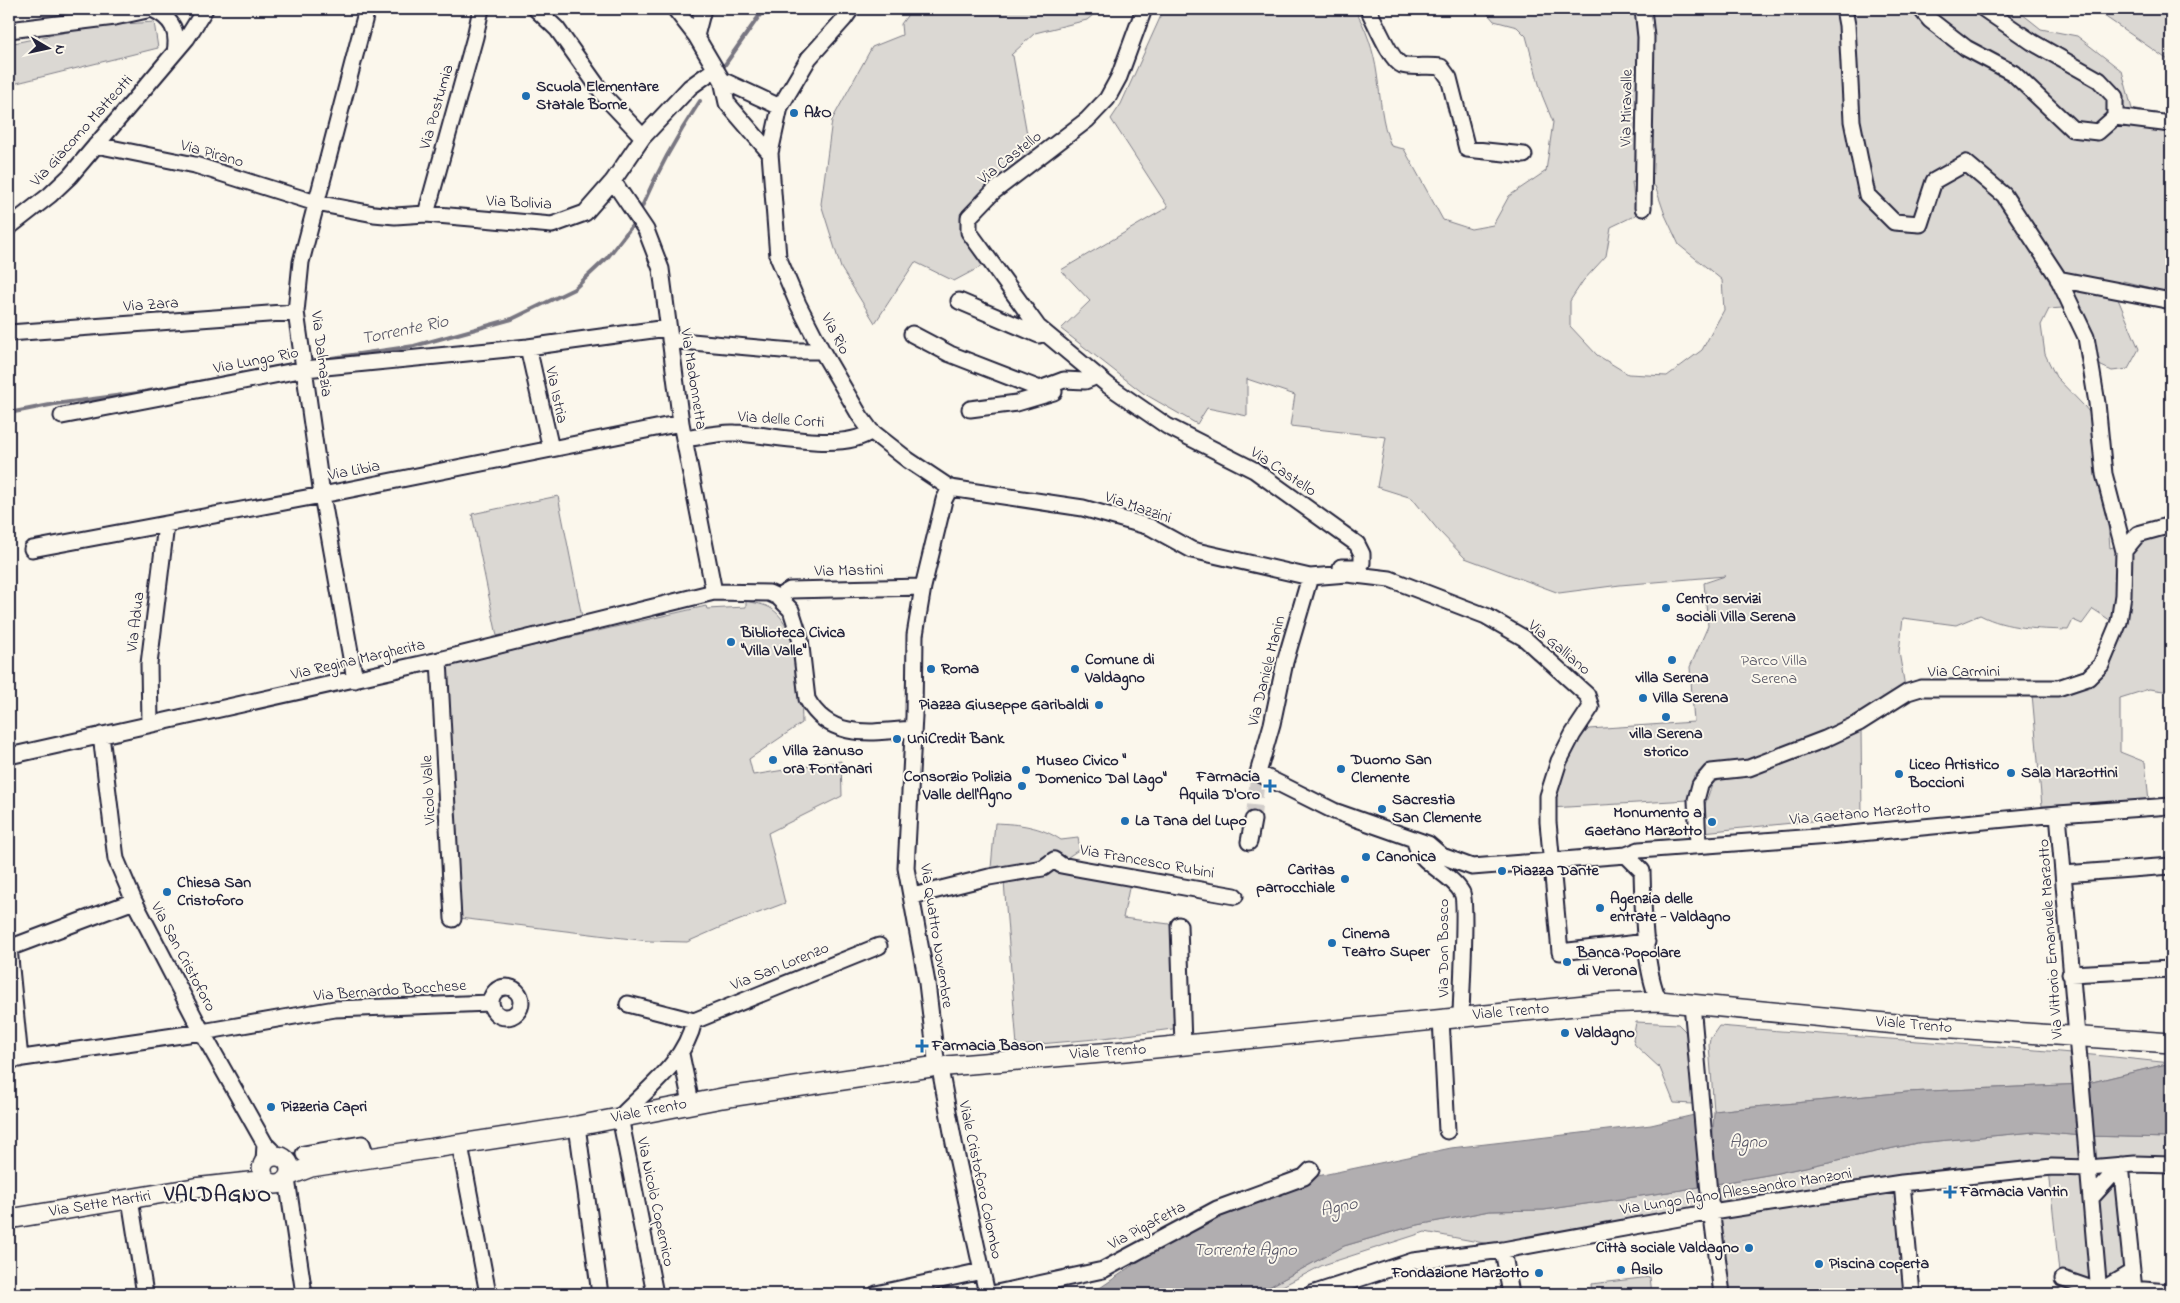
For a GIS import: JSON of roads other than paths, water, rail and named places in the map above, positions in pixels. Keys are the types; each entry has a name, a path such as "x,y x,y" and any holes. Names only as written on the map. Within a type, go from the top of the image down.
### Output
{"main road":[{"name":"Viale Trento","path":"307,1161 367,1158 460,1145 577,1126 691,1103 939,1066 1183,1045 1605,1003 1659,1001 1961,1029 2076,1035 2171,1043"},
{"name":"Via Sette Martiri","path":"9,1218 130,1199 273,1171 307,1161"}],"street":[{"path":"9,30 115,17 152,9 163,14 175,28 177,35 175,52"},
{"name":"Via Giacomo Matteotti","path":"9,227 50,195 96,145 187,38 205,9"},
{"name":"Via Dalmazia","path":"355,680 322,495 296,312 301,262 367,9"},
{"name":"Via Postumia","path":"426,214 481,9"},
{"path":"536,9 556,29 606,98 643,137"},
{"path":"675,9 696,36 719,74 727,103 770,153"},
{"path":"696,36 703,9"},
{"name":"Via Rio","path":"851,9 809,58 780,107 770,153 778,257 798,304 822,351 860,416 871,431 908,460 950,488"},
{"name":"Via Castello","path":"1144,9 1119,77 1107,99 1087,120 993,192 969,216 969,232 1038,327 1109,386 1167,426 1254,470 1357,544 1362,554 1362,562 1356,567 1331,568 1327,571 1327,576"},
{"path":"1368,9 1394,57 1402,65 1441,67 1449,78 1466,148 1524,155"},
{"name":"Via Miravalle","path":"1643,9 1646,37 1643,208"},
{"path":"1844,9 1847,25 1852,121 1867,195 1894,222 1920,224 1934,182 1966,163 2004,195 2058,279 2086,337 2098,403 2104,474 2124,551"},
{"path":"1921,9 1930,20 1966,48 2014,73 2072,129 2098,132 2115,117 2171,124"},
{"path":"1984,9 2032,42 2099,80 2115,98 2115,117"},
{"path":"719,74 780,107"},
{"name":"Via Bolivia","path":"316,203 388,215 426,214 552,225 585,213 613,181 643,137 690,87 719,74"},
{"path":"748,129 776,128"},
{"name":"Via Pirano","path":"96,145 196,165 316,203"},
{"name":"Via Madonnetta","path":"613,181 646,230 661,269 681,423 714,592"},
{"path":"2058,279 2171,301"},
{"name":"Via Castello","path":"959,301 1039,335 1045,333"},
{"name":"Via Zara","path":"9,332 296,312"},
{"name":"Via Lungo Rio","path":"62,416 305,368 669,334 793,351 822,351"},
{"path":"912,334 950,354 1040,389 1064,380 1085,381 1097,376"},
{"name":"Via Istria","path":"528,347 550,449"},
{"path":"970,409 1017,403 1080,385 1109,386"},
{"name":"Via Libia","path":"32,549 322,495 681,423"},
{"name":"Via delle Corti","path":"685,439 733,433 812,441 848,442 864,437 871,431"},
{"name":"Via Mazzini","path":"950,488 1083,508 1150,527 1192,550 1310,577"},
{"name":"Via Quattro Novembre","path":"939,1066 913,896 906,868 913,729 915,635 923,587 944,500 950,488"},
{"name":"Via Adua","path":"150,724 149,664 166,525"},
{"path":"2124,551 2138,534 2171,525"},
{"name":"Via Carmini","path":"1698,845 1696,800 1700,785 1711,772 1749,768 1825,739 1859,723 1908,692 1920,688 2058,688 2088,678 2101,665 2119,622 2123,595 2124,551"},
{"name":"Via Galliano","path":"1310,577 1347,574 1390,580 1486,616 1524,638 1587,695 1591,707 1573,734 1559,761 1548,796 1548,822 1560,952 1647,942"},
{"name":"Via Daniele Manin","path":"1310,577 1258,773 1334,811 1398,832 1416,840"},
{"name":"Via Mastini","path":"778,597 790,590 923,587"},
{"name":"Via Regina Margherita","path":"9,756 355,680 714,592 760,591 778,597"},
{"path":"778,597 791,610 800,638 807,699 826,721 842,729 860,732 913,729"},
{"name":"Vicolo Valle","path":"439,660 453,919"},
{"name":"Via San Cristoforo","path":"102,735 116,859 134,901 202,1032 227,1074 273,1171 304,1294"},
{"name":"Via Gaetano Marzotto","path":"1552,860 1626,855 1639,850 1829,836 2058,814 2171,806"},
{"name":"Via Vittorio Emanuele Marzotto","path":"2058,814 2070,974 2088,1168"},
{"path":"1249,842 1253,820"},
{"path":"1416,840 1428,844 1442,856 1472,867 1552,860"},
{"name":"Via Don Bosco","path":"1416,840 1416,849 1422,856 1449,877 1464,895 1460,1017"},
{"path":"1626,855 1642,871 1647,942 1653,987 1659,1001"},
{"name":"Via Francesco Rubini","path":"913,896 989,877 1043,868 1054,860 1061,865 1235,896"},
{"path":"2064,874 2171,866"},
{"path":"14,1060 9,948 134,901"},
{"path":"1179,925 1183,1045"},
{"name":"Via San Lorenzo","path":"694,1021 879,946"},
{"path":"2070,974 2171,969"},
{"name":"Via Bernardo Bocchese","path":"14,1060 202,1032 335,1009 490,1003"},
{"path":"620,1117 681,1054 689,1040 694,1021 628,1004"},
{"path":"1692,1004 1709,1193 1722,1294"},
{"path":"1441,1019 1447,1131"},
{"path":"681,1054 691,1103"},
{"name":"Viale Cristoforo Colombo","path":"939,1066 987,1294"},
{"name":"Via Nicolò Copernico","path":"620,1117 656,1294"},
{"path":"577,1126 600,1294"},
{"path":"460,1145 488,1294"},
{"name":"Via Lungo Agno Alessandro Manzoni","path":"1312,1294 1413,1261 1503,1250 1712,1212 1902,1183 2052,1167 2088,1168 2135,1164 2171,1165"},
{"path":"2091,1198 2121,1166"},
{"path":"2121,1166 2134,1290"},
{"path":"2088,1168 2096,1293"},
{"name":"Via Pigafetta","path":"992,1294 1102,1270 1217,1209 1304,1177 1311,1170"},
{"path":"1902,1183 1912,1294"},
{"path":"130,1199 145,1294"},
{"path":"1503,1250 1511,1294"},
{"path":"876,1294 982,1271"},
{"path":"2096,1293 2132,1272"},
{"path":"2062,1279 2096,1293 2134,1290 2171,1292"}],"water":[{"name":"Torrente Agno","path":"2171,1063 2171,1138 2084,1136 2034,1132 1917,1143 1773,1174 1682,1190 1544,1210 1489,1211 1413,1226 1344,1246 1256,1294 1091,1294 1188,1228 1313,1177 1451,1148 1651,1125 1694,1115 1710,1182 1714,1111 1907,1092 2084,1084"}],"waterway":[{"name":"Torrente Rio","path":"724,66 764,9"},
{"name":"Torrente Rio","path":"639,213 667,156 700,101"},
{"name":"Torrente Rio","path":"311,361 414,346 512,319 574,289 607,258 635,222"},
{"name":"Torrente Rio","path":"9,413 55,404 138,393 294,364"}],"tunnel":[{"path":"1253,820 1258,773"}],"place":[{"name":"Scuola Elementare Statale Borne","path":"526,96"},
{"name":"A&O","path":"794,113"},
{"name":"Centro servizi sociali Villa Serena","path":"1666,608"},
{"name":"Biblioteca Civica \"Villa Valle\"","path":"731,642"},
{"name":"villa Serena","path":"1672,660"},
{"name":"Roma","path":"931,669"},
{"name":"Comune di Valdagno","path":"1075,669"},
{"name":"Villa Serena","path":"1643,698"},
{"name":"Piazza Giuseppe Garibaldi","path":"1099,705"},
{"name":"villa Serena storico","path":"1666,717"},
{"name":"UniCredit Bank","path":"897,739"},
{"name":"Villa Zanuso ora Fontanari","path":"773,760"},
{"name":"Duomo San Clemente","path":"1341,769"},
{"name":"Museo Civico \" Domenico Dal Lago\"","path":"1026,770"},
{"name":"Sala Marzottini","path":"2011,773"},
{"name":"Liceo Artistico Boccioni","path":"1899,774"},
{"name":"Consorzio Polizia Valle dell'Agno","path":"1022,786"},
{"name":"Farmacia Aquila D'Oro","path":"1270,786"},
{"name":"Sacrestia San Clemente","path":"1382,809"},
{"name":"La Tana del Lupo","path":"1125,821"},
{"name":"Monumento a Gaetano Marzotto","path":"1712,822"},
{"name":"Canonica","path":"1366,857"},
{"name":"Piazza Dante","path":"1502,871"},
{"name":"Caritas parrocchiale","path":"1345,879"},
{"name":"Chiesa San Cristoforo","path":"167,892"},
{"name":"Agenzia delle entrate - Valdagno","path":"1600,908"},
{"name":"Cinema Teatro Super","path":"1332,943"},
{"name":"Banca Popolare di Verona","path":"1567,962"},
{"name":"Valdagno","path":"1565,1033"},
{"name":"Farmacia Bason","path":"922,1046"},
{"name":"Pizzeria Capri","path":"271,1107"},
{"name":"Farmacia Vantin","path":"1950,1192"},
{"name":"Città sociale Valdagno","path":"1749,1248"},
{"name":"Piscina coperta","path":"1819,1264"},
{"name":"Asilo","path":"1621,1270"},
{"name":"Fondazione Marzotto","path":"1539,1273"}],"district":[{"name":"VALDAGNO","path":"218,1196"}],"park label":[{"name":"Parco Villa Serena","path":"1774,670"}],"water label":[{"name":"Agno","path":"1748,1143"},
{"name":"Agno","path":"1339,1208"}]}
